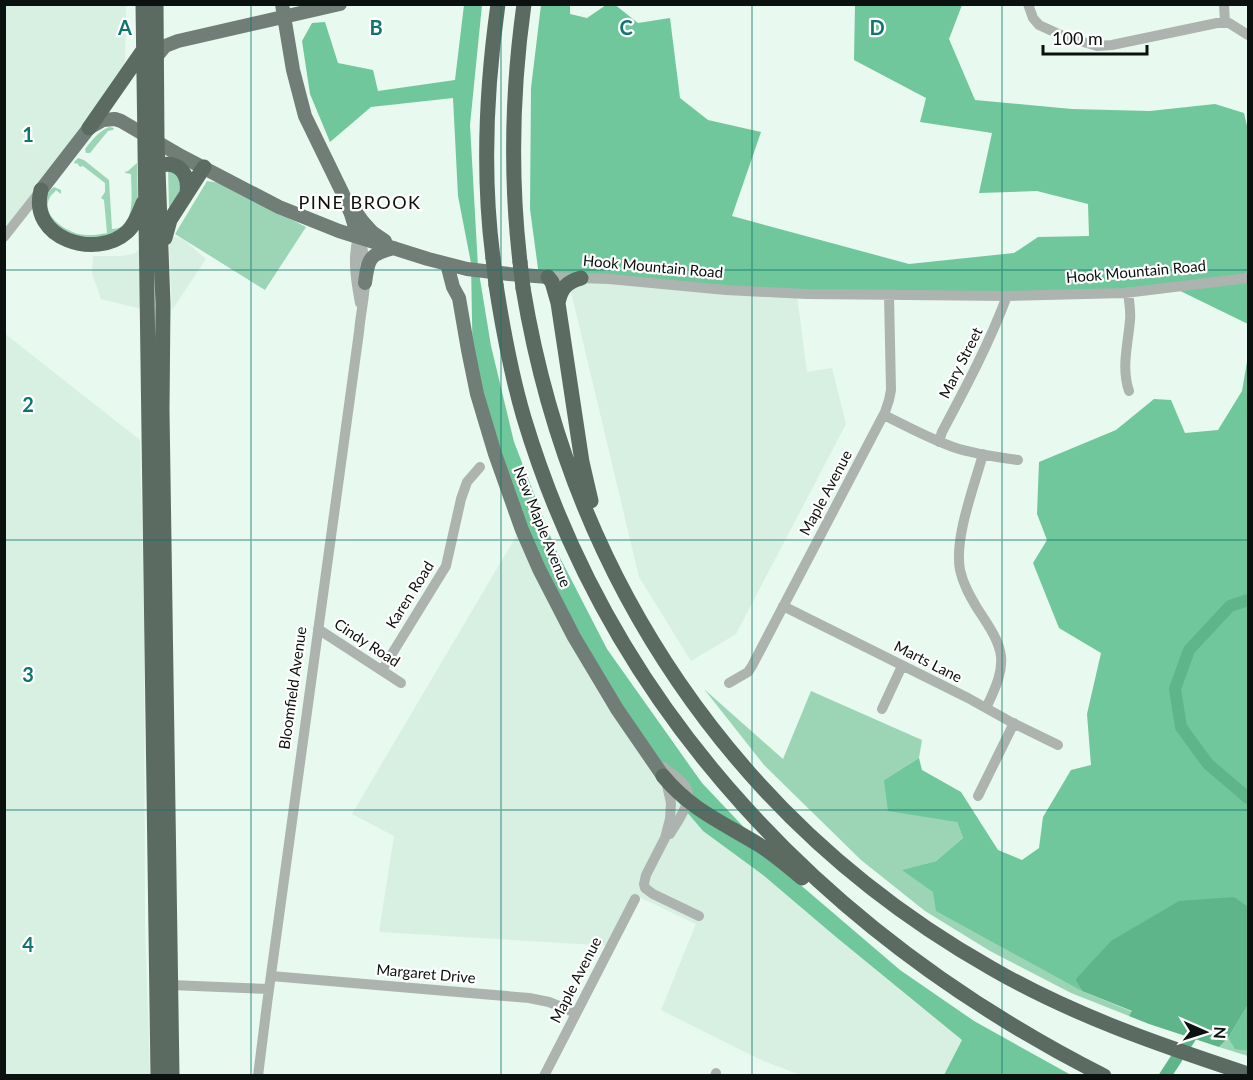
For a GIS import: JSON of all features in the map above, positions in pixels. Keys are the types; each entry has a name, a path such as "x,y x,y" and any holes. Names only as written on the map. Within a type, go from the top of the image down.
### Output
{"highway":[{"path":"143,4 150,53 152,169 162,255 162,410 172,1076"},
{"path":"89,128 105,102 150,53 156,27 156,4"},
{"path":"498,4 491,55 487,135 487,189 496,285 517,392 540,467 560,518 582,567 633,660 711,769 804,867 851,909 906,953"},
{"path":"524,4 513,136 513,188 523,288 539,369 558,434 584,507 617,578 655,646 699,711 749,772 822,846 883,897 947,942 1038,993 1115,1028 1248,1074"},
{"path":"152,169 167,164 183,170 187,178 188,193"},
{"path":"162,255 170,220 204,167"},
{"path":"40,190 40,210 47,226 57,236 86,244 105,243 126,233 135,223 146,195 152,169"},
{"path":"146,195 158,1076"},
{"path":"548,277 552,282 558,303 585,478 598,526 617,578"},
{"path":"558,303 564,286 581,278"},
{"path":"663,776 706,815 770,852 839,907 950,985 997,1016 1104,1076"},
{"path":"152,1076 158,1032"}],"main road":[{"path":"150,53 178,41 283,11 340,4"},
{"name":"Bloomfield Avenue","path":"283,11 293,70 305,116 342,192 358,237"},
{"path":"156,27 163,36 178,41"},
{"name":"Hook Mountain Road","path":"89,128 103,120 122,121 279,207 358,237 467,269 548,277"},
{"path":"40,190 89,128"},
{"path":"324,225 337,219 341,214 342,192"},
{"path":"342,192 367,227 394,248"},
{"path":"366,284 367,265 372,256 394,248"},
{"name":"New Maple Avenue","path":"447,264 453,287 459,298 477,394 498,464 522,530 574,637 617,709 663,776"},
{"name":"New Maple Avenue","path":"459,298 467,269"}],"street":[{"path":"1028,4 1033,18 1039,25 1063,36 1097,46 1112,45 1217,23 1229,23 1248,35"},
{"path":"1224,4 1225,23"},
{"path":"4,237 40,190"},
{"name":"Bloomfield Avenue","path":"262,1075 269,989 361,306 366,284 363,251 358,237"},
{"name":"Bloomfield Avenue","path":"358,237 354,250 361,306"},
{"name":"Hook Mountain Road","path":"548,277 609,279 726,290 806,294 1007,296 1128,292 1248,278"},
{"path":"1128,292 1130,320 1125,366 1129,391"},
{"name":"Maple Avenue","path":"729,682 748,672 753,666 884,415 891,390 889,295"},
{"name":"Mary Street","path":"939,442 942,432 980,362 1007,296"},
{"path":"884,415 939,442 983,454 1018,460"},
{"path":"983,454 963,526 959,556 964,584 996,637 1001,655 1000,674 986,708"},
{"name":"Karen Road","path":"382,670 446,566 461,499 467,482 480,467"},
{"name":"Marts Lane","path":"783,606 1058,745"},
{"name":"Cindy Road","path":"318,629 401,683"},
{"path":"882,709 902,666"},
{"path":"978,796 1014,723"},
{"name":"New Maple Avenue","path":"645,748 657,762 687,788 688,801"},
{"path":"663,776 669,789 671,811 661,846 646,875 645,888 699,916"},
{"path":"661,846 676,825 688,801"},
{"name":"Maple Avenue","path":"544,1076 635,899"},
{"name":"Margaret Drive","path":"271,976 529,998 549,1002 576,1013"},
{"path":"171,985 269,989"}],"shaded area":[{"path":"614,4 638,23 670,18 680,98 708,120 761,132 732,216 909,264 1014,253 1038,237 1089,236 1088,204 1037,191 979,193 992,133 920,122 926,98 854,60 855,5 962,5 949,39 975,100 1072,109 1150,111 1215,104 1244,113 1248,130 1248,324 1170,286 1066,296 797,296 539,276 530,209 531,88 541,5 570,5 570,14 587,18 606,5"},
{"path":"5,5 126,5 125,65 5,243"},
{"path":"464,5 482,5 470,125 478,267 491,346 514,442 555,548 607,649 702,783 790,876 900,970 974,1021 1071,1075 944,1075 962,1040 763,875 703,831 664,785 521,528 473,375 471,263 458,196 453,98 371,107 330,142 310,94 302,41 312,23 325,22 338,63 373,70 378,91 455,80"},
{"path":"109,127 114,128 108,131 90,153 86,153 85,149 93,139"},
{"path":"78,158 84,160 109,180 112,229 126,223 129,216 132,199 131,174 125,172 137,163 138,206 126,228 92,240 58,230 43,205 48,192 54,187 61,190 61,194 56,190 50,196 48,204 48,210 55,221 78,234 107,233 104,200 101,198 105,192 105,183 83,166 75,164"},
{"path":"168,169 175,171 185,184 171,209 169,207"},
{"path":"207,181 221,183 306,227 265,290 175,234"},
{"path":"170,235 183,239 206,259 172,310 169,244"},
{"path":"140,249 141,309 101,299 92,273 93,256 121,256 134,254"},
{"path":"568,279 797,296 807,372 832,368 846,424 736,634 691,661 639,577"},
{"path":"4,333 140,440 144,618 145,923 150,1075 5,1075"},
{"path":"1248,356 1248,906 1233,897 1075,980 1082,991 936,911 933,892 902,870 936,861 963,838 957,822 888,811 884,780 919,758 922,770 961,792 998,850 1022,860 1039,848 1043,817 1071,770 1091,765 1087,714 1101,653 1059,628 1033,563 1047,540 1037,514 1039,462 1116,430 1154,399 1171,400 1185,433 1218,430 1242,391"},
{"path":"521,528 683,807 703,831 763,875 963,1040 944,1075 800,1075 759,1059 661,1010 696,924 637,896 612,946 379,932 394,836 352,814"},
{"path":"704,689 783,759 811,691 922,740 919,758 884,780 957,822 963,838 936,861 903,870 1082,991 1133,1012 1129,1016 1071,993 990,951 925,911 861,860 764,765"},
{"path":"1234,897 1248,906 1248,1005 1228,1038 1219,1047 1129,1016 1132,1011 1082,991 1075,980 1111,941 1179,901"},
{"path":"1248,1005 1248,1051 1235,1049 1228,1038"},
{"path":"1228,1038 1235,1048 1248,1051 1248,1056 1219,1047"}],"waterway":[{"path":"1248,600 1230,606 1189,650 1175,689 1181,727 1208,764 1248,798"},
{"path":"1165,1076 1199,1024"}],"district":[{"name":"PINE BROOK","path":"360,203"}]}
